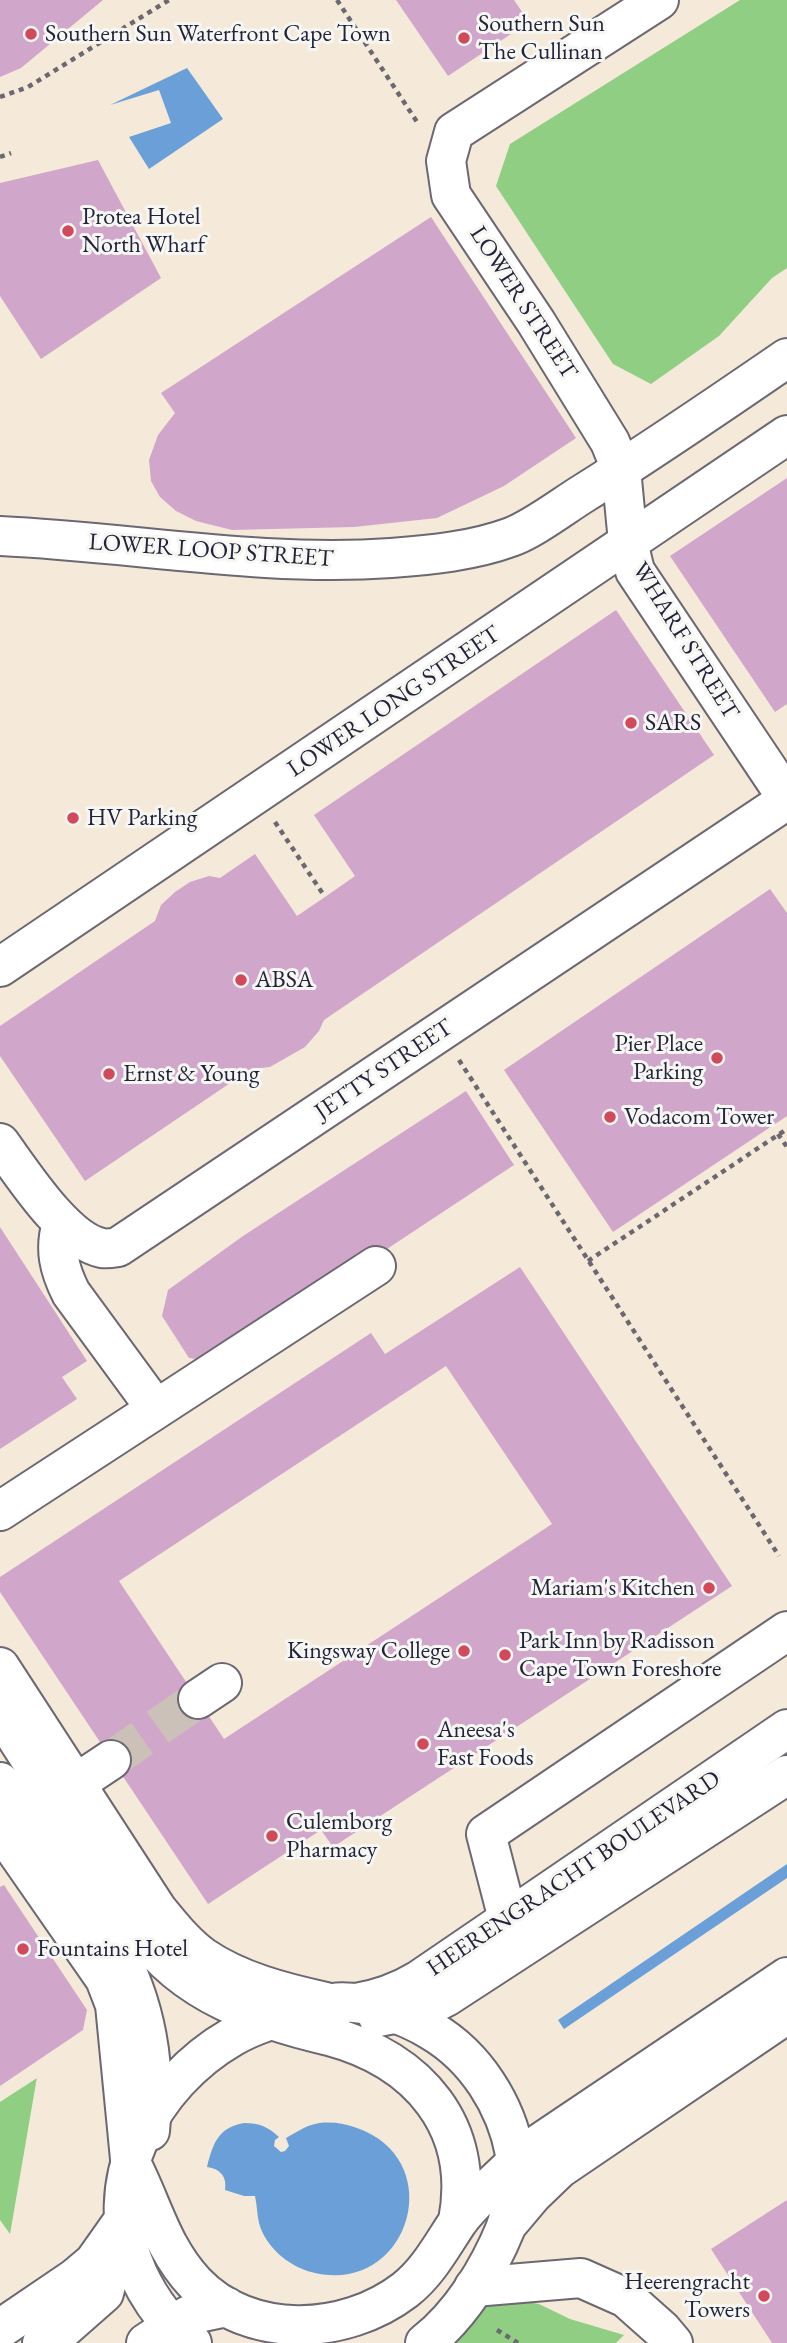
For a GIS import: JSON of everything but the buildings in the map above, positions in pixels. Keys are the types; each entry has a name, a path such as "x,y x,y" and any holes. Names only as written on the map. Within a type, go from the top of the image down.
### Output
{"street":[{"path":"454,132 659,0"},
{"name":"LOWER STREET","path":"454,132 446,161 451,195 596,416 621,470"},
{"name":"LOWER LOOP STREET","path":"0,536 72,540 279,560 347,561 466,549 513,536 621,470 787,358"},
{"name":"LOWER LONG STREET","path":"1,965 544,602 787,435"},
{"name":"WHARF STREET","path":"621,470 628,542 635,571 787,799"},
{"name":"JETTY STREET","path":"0,1143 62,1223 92,1245 105,1249 118,1247 787,799"},
{"path":"62,1223 56,1241 60,1272 71,1293 156,1409"},
{"path":"0,1511 376,1266"},
{"path":"508,1919 486,1834 787,1631"},
{"path":"0,1667 157,1909 177,1934 202,1956 234,1973 336,2016 401,2014 425,2008 446,1997 787,1775"},
{"path":"0,1712 149,1943 169,1964 197,1986 244,2010 271,2020"},
{"name":"HEERENGRACHT BOULEVARD","path":"152,2113 172,2086 232,2036 271,2020 336,2016 399,1992 787,1729"},
{"path":"75,1783 111,1760"},
{"path":"0,1782 114,1946 127,1969 138,2001 153,2081 146,2171 127,2244 137,2272 170,2337 189,2315 228,2307"},
{"path":"0,1828 105,1979 116,2005 130,2161 123,2204 136,2210 161,2234 194,2282 228,2307 258,2319 286,2325 323,2325 362,2315 405,2290 422,2274 448,2240 458,2221 516,2162 540,2143 787,1977"},
{"path":"401,2014 447,2039 467,2057 483,2079 511,2134 516,2162 512,2204 506,2226 488,2264 457,2311 425,2343"},
{"path":"506,2226 559,2169 787,2014"},
{"path":"336,2016 346,2040 384,2058 407,2074 438,2107 457,2146 462,2166 463,2188 458,2221"},
{"path":"130,2161 152,2113"},
{"path":"516,2162 559,2169"},
{"path":"0,2329 94,2262 136,2210"},
{"path":"42,2343 104,2294 136,2210"},
{"path":"474,2287 581,2278 626,2298 673,2343"}],"path":[{"path":"0,97 29,87 169,0"},
{"path":"337,0 418,125 454,132"},
{"path":"0,157 11,153"},
{"path":"268,812 325,897"},
{"path":"457,1057 779,1556"},
{"path":"588,1261 787,1129"},
{"path":"778,1134 787,1147"},
{"path":"497,2330 518,2343"}],"green space":[{"path":"740,0 787,0 787,268 772,278 719,336 651,384 613,364 496,186 510,144"},
{"path":"37,2078 10,2234 0,2220 0,2102"},
{"path":"491,2295 539,2304 570,2319 624,2335 616,2343 445,2343"}],"water":[{"path":"187,68 223,119 149,169 129,137 171,123 159,90 110,105"},
{"path":"787,1864 787,1878 564,2029 558,2020"},
{"path":"244,2123 267,2128 279,2137 274,2146 281,2152 289,2146 286,2138 308,2126 325,2123 357,2128 386,2145 403,2168 409,2195 406,2222 393,2247 372,2265 345,2275 311,2272 286,2260 266,2240 259,2223 255,2196 244,2196 225,2190 222,2174 207,2167 222,2133"}],"tunnel":[{"path":"111,1760 198,1699"}],"place":[{"name":"Southern Sun Waterfront Cape Town","path":"31,34"},
{"name":"Southern Sun The Cullinan","path":"464,38"},
{"name":"Protea Hotel North Wharf","path":"68,231"},
{"name":"SARS","path":"631,723"},
{"name":"HV Parking","path":"73,818"},
{"name":"ABSA","path":"241,980"},
{"name":"Pier Place Parking","path":"717,1058"},
{"name":"Ernst & Young","path":"109,1074"},
{"name":"Vodacom Tower","path":"610,1117"},
{"name":"Mariam's Kitchen","path":"709,1588"},
{"name":"Kingsway College","path":"464,1651"},
{"name":"Park Inn by Radisson Cape Town Foreshore","path":"505,1655"},
{"name":"Aneesa's Fast Foods","path":"423,1744"},
{"name":"Culemborg Pharmacy","path":"272,1836"},
{"name":"Fountains Hotel","path":"23,1949"},
{"name":"Heerengracht Towers","path":"764,2296"}]}
